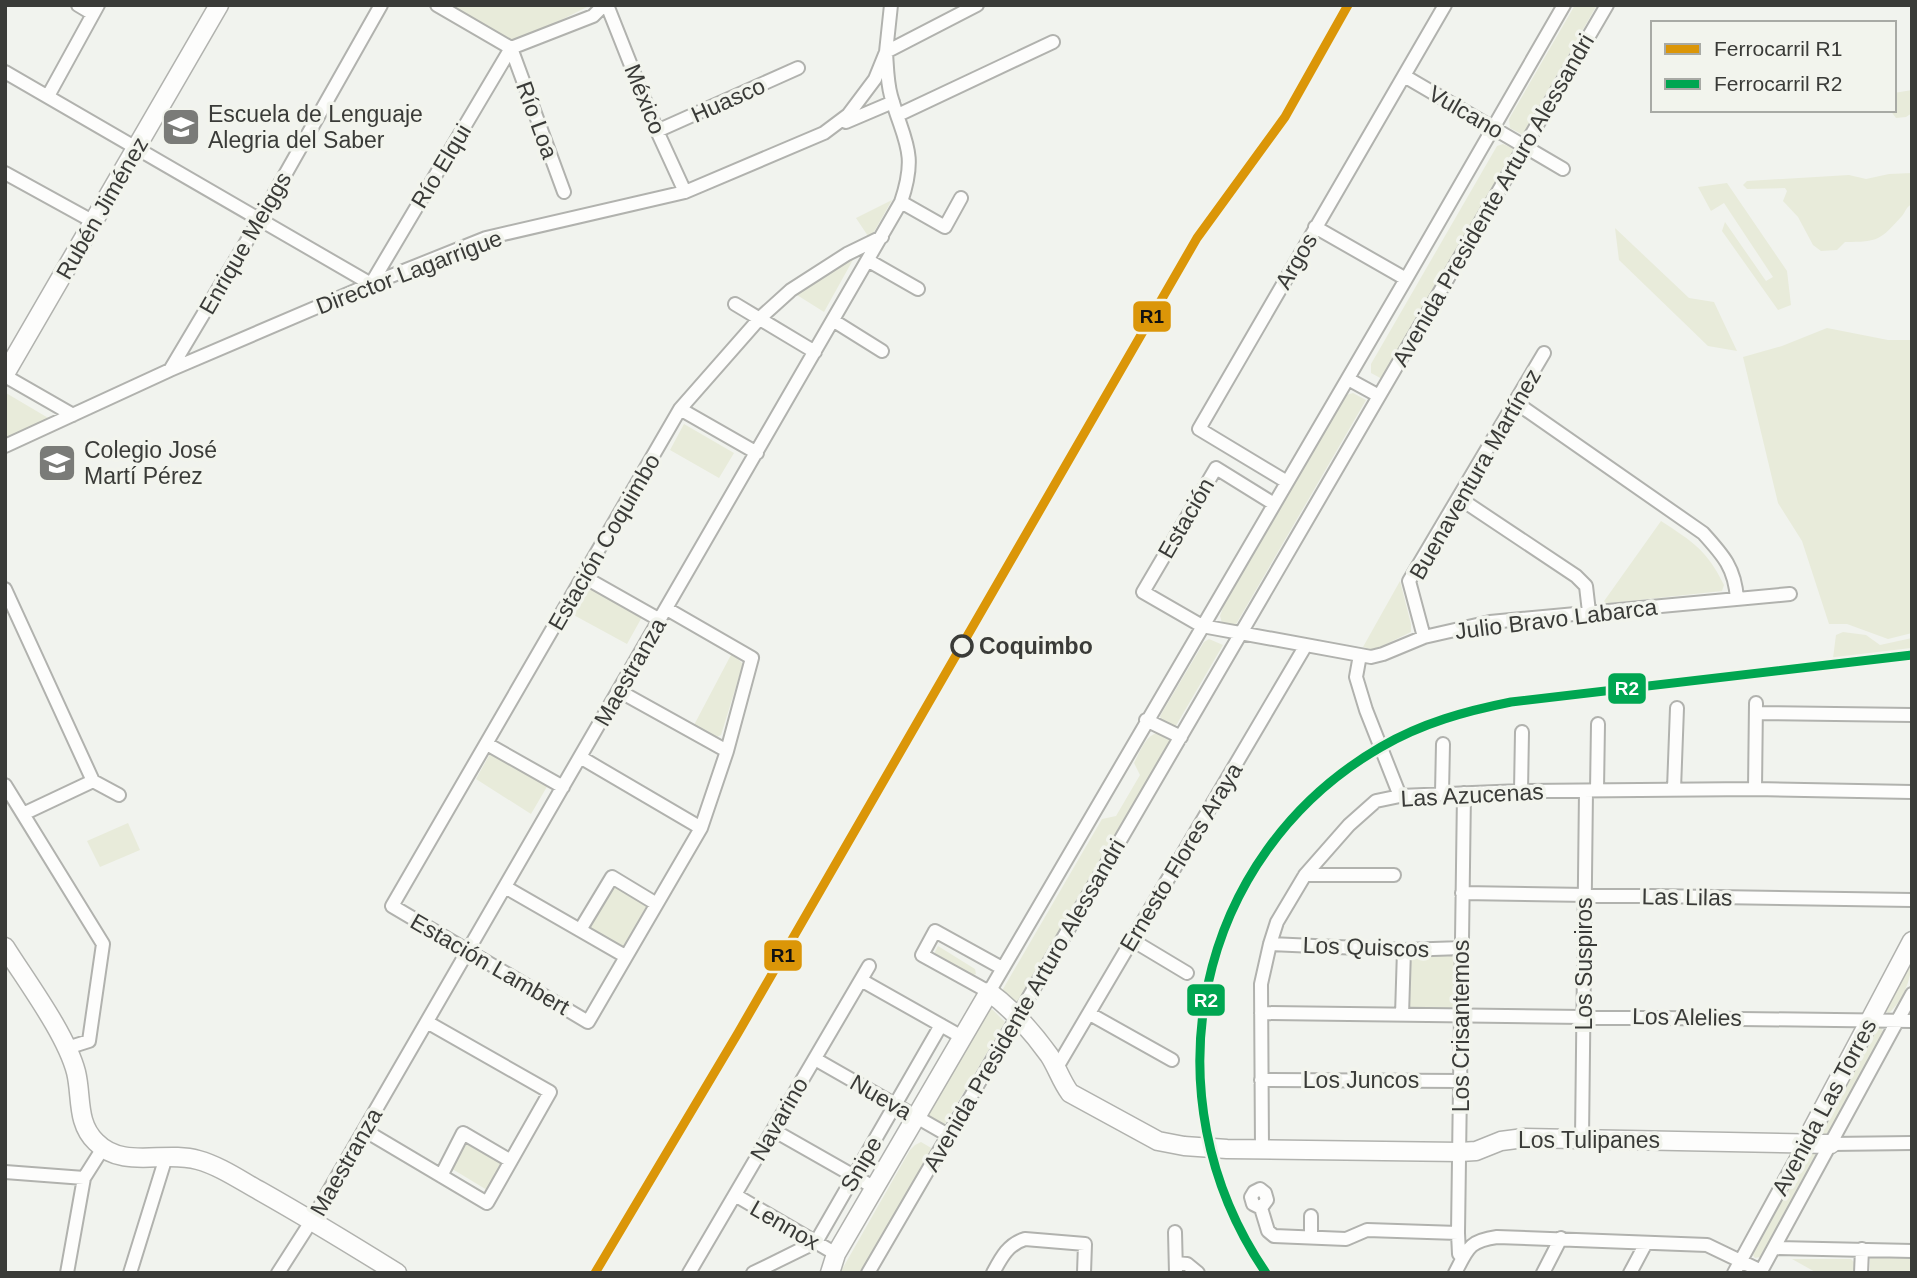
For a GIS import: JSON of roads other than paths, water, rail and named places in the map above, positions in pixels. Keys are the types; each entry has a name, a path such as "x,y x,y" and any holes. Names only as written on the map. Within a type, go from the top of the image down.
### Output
{"street":[{"path":"48,96 96,10 78,5"},
{"name":"Rubén Jiménez","path":"5,375 219,5"},
{"name":"Enrique Meiggs","path":"170,370 260,219 381,5"},
{"path":"438,5 511,48 593,16 605,5"},
{"name":"México","path":"605,5 685,192"},
{"name":"Director Lagarrigue","path":"824,133 858,104 874,79 886,52 891,5"},
{"path":"886,52 977,5"},
{"name":"Argos","path":"1287,482 1199,429 1445,5"},
{"name":"Avenida Presidente Arturo Alessandri","path":"819,1273 836,1254 875,1188 1564,5"},
{"name":"Avenida Presidente Arturo Alessandri","path":"868,1273 1606,5"},
{"path":"898,115 1053,42"},
{"name":"Río Loa","path":"511,48 564,192"},
{"name":"Río Elqui","path":"371,284 511,48"},
{"name":"Maestranza","path":"278,1273 312,1220 901,202 910,167 908,142 888,84 886,52"},
{"name":"Huasco","path":"657,131 798,68"},
{"path":"5,72 371,284"},
{"name":"Vulcano","path":"1406,76 1563,169"},
{"name":"Director Lagarrigue","path":"5,446 170,370 486,238 685,192 893,102"},
{"path":"5,173 94,222"},
{"path":"901,202 944,227 961,198"},
{"path":"1315,227 1406,279"},
{"name":"Estación Coquimbo","path":"392,906 680,409 760,318 803,283 847,254 882,237"},
{"path":"869,261 918,289"},
{"path":"736,304 816,352"},
{"path":"834,321 882,351"},
{"name":"Buenaventura Martínez","path":"1424,637 1409,581 1544,353"},
{"path":"5,375 73,415"},
{"path":"1348,379 1379,396"},
{"path":"1516,402 1703,533 1724,556 1735,578 1737,598"},
{"path":"680,409 757,453"},
{"name":"Estación","path":"1202,626 1143,592 1216,468 1274,504"},
{"path":"1459,498 1576,576 1586,586 1590,612"},
{"path":"505,887 625,956 701,828 727,751 752,658 584,577"},
{"path":"5,589 93,781 119,795"},
{"name":"Julio Bravo Labarca","path":"1202,626 1360,655 1383,654 1424,637 1490,622 1790,594"},
{"name":"Ernesto Flores Araya","path":"1056,1069 1306,645"},
{"path":"1360,655 1356,677 1400,796"},
{"path":"619,691 727,751"},
{"path":"1674,789 1677,708"},
{"path":"1755,789 1756,708 1912,715"},
{"path":"1146,720 1181,737"},
{"name":"Los Suspiros","path":"1582,1138 1585,895 1598,724"},
{"path":"1521,791 1522,732"},
{"path":"487,744 563,787"},
{"path":"1442,793 1443,744"},
{"path":"580,757 701,828"},
{"path":"23,814 93,781"},
{"path":"5,785 103,944 89,1041 67,1048"},
{"name":"Las Azucenas","path":"1262,1148 1261,984 1277,922 1305,875 1349,825 1376,801 1442,793 1521,791 1755,789 1912,792"},
{"name":"Los Crisantemos","path":"1463,1258 1459,1254 1458,1233 1464,793"},
{"path":"1305,875 1394,875"},
{"path":"580,930 612,877 655,903"},
{"name":"Las Lilas","path":"1462,893 1912,900"},
{"name":"Estación Lambert","path":"392,906 588,1021 625,956"},
{"path":"989,992 922,955 928,943 935,931 1002,968"},
{"path":"1132,940 1187,973"},
{"name":"Avenida Las Torres","path":"1734,1273 1912,941"},
{"name":"Los Quiscos","path":"1270,944 1404,950 1462,948"},
{"path":"5,947 67,1048 76,1073 82,1119 90,1135 103,1148 124,1157 186,1157 208,1163 312,1220 397,1273"},
{"path":"1402,1016 1404,950"},
{"name":"Navarino","path":"689,1273 869,966"},
{"path":"861,980 962,1037"},
{"name":"Los Tulipanes","path":"989,992 1017,1017 1048,1055 1070,1093 1158,1140 1184,1146 1460,1152 1476,1151 1506,1140 1582,1138 1831,1144 1912,1143"},
{"name":"Avenida Las Torres","path":"1761,1272 1912,994"},
{"name":"Los Alelies","path":"1261,1013 1912,1021"},
{"path":"1090,1014 1172,1060"},
{"path":"364,1130 487,1202 511,1161 550,1092 427,1022"},
{"name":"Snipe","path":"816,1242 941,1025"},
{"name":"Nueva","path":"814,1059 948,1135"},
{"name":"Los Juncos","path":"1261,1080 1462,1081"},
{"path":"773,1130 875,1188"},
{"path":"441,1175 463,1133 511,1161"},
{"path":"66,1273 84,1178 103,1148"},
{"path":"130,1273 166,1157"},
{"path":"5,1172 84,1178"},
{"name":"Lennox","path":"735,1195 836,1254"},
{"path":"1261,1208 1268,1231 1274,1236 1346,1239 1367,1230 1458,1233"},
{"path":"1311,1216 1311,1237"},
{"path":"1175,1232 1176,1268 1187,1264 1198,1273"},
{"path":"1455,1273 1469,1247 1479,1240 1497,1237 1707,1245 1761,1272"},
{"path":"1543,1273 1561,1238"},
{"path":"993,1273 1001,1258 1016,1241 1025,1239 1085,1244 1083,1273"},
{"path":"754,1273 816,1242"},
{"path":"1630,1273 1646,1243"},
{"path":"1774,1248 1912,1251"},
{"path":"1861,1273 1862,1249"},
{"name":"Avenida Presidente Arturo Alessandri","path":"830,1273 836,1254"}],"rail line":[{"name":"R1","path":"595,1273 738,1033 1197,238 1285,117 1348,5"},
{"name":"R2","path":"1266,1273 1229,1204 1207,1131 1200,1057 1208,984 1231,914 1267,850 1317,793 1381,747 1412,731 1461,714 1511,702 1912,655"}],"place":[{"name":"Escuela de Lenguaje Alegria del Saber","path":"181,127"},
{"name":"Colegio José Martí Pérez","path":"57,463"},
{"name":"Coquimbo","path":"962,646"}]}
